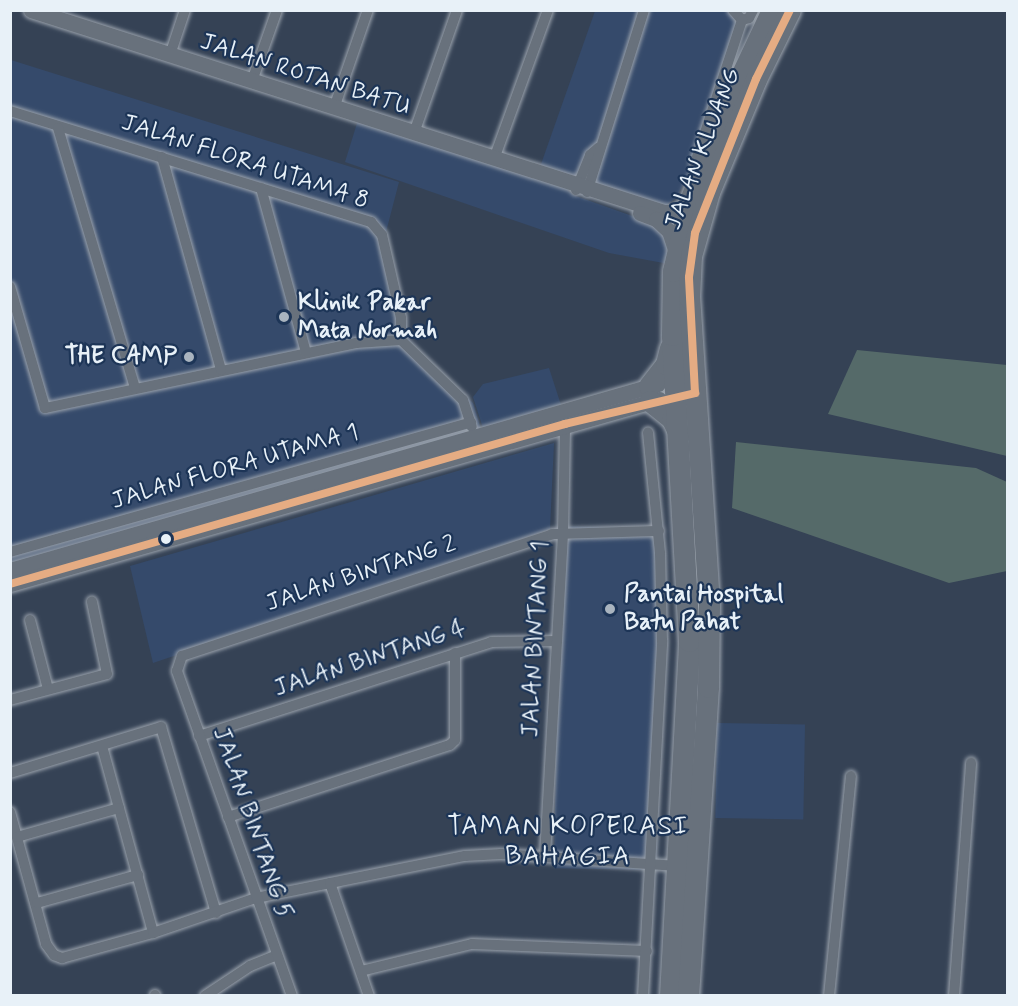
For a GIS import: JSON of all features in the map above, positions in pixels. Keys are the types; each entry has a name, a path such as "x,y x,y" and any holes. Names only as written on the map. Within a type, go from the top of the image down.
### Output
{"highway":[{"name":"JALAN KLUANG","path":"688,996 708,687 709,604 685,386 672,335 676,252 689,203 732,95 772,10"},
{"name":"JALAN KLUANG","path":"670,996 679,866 689,640 680,437 685,386 689,277 695,233 756,79 790,10"},
{"path":"672,335 666,364 649,393 672,419 680,437"}],"main road":[{"name":"JALAN ROTAN BATU","path":"31,10 47,13 579,187 664,212"},
{"name":"JALAN ROTAN BATU","path":"579,187 656,219 669,231 676,252"},
{"path":"664,212 674,212 689,203"},
{"path":"10,570 473,429 685,386"},
{"path":"10,584 565,424 649,393"}],"street":[{"path":"170,55 185,10"},
{"path":"252,81 277,10"},
{"path":"334,108 368,10"},
{"path":"414,133 457,10"},
{"path":"494,159 548,10"},
{"path":"579,187 590,155 598,148 644,10"},
{"path":"733,10 742,20"},
{"path":"742,20 749,18 753,10"},
{"path":"664,212 680,200 688,181 742,20"},
{"name":"JALAN FLORA UTAMA 8","path":"10,111 58,128 162,157 371,222 382,235 401,318 401,340"},
{"path":"58,128 135,388"},
{"path":"162,157 221,370"},
{"path":"261,188 306,353"},
{"path":"10,287 45,408 356,343 401,340 463,400 473,429"},
{"name":"JALAN BINTANG 1","path":"545,856 563,533 565,424"},
{"name":"JALAN FLORA UTAMA 1","path":"10,552 473,429"},
{"path":"643,996 662,641 658,531 648,433"},
{"name":"JALAN BINTANG 2","path":"178,663 187,652 563,533 658,531"},
{"path":"10,700 48,689 102,678 108,671 92,602"},
{"path":"30,620 48,689"},
{"name":"JALAN BINTANG 4","path":"200,736 498,640 557,641"},
{"path":"228,817 450,745 454,740 455,653"},
{"name":"JALAN BINTANG 5","path":"178,663 177,671 292,996"},
{"path":"10,772 162,727 216,912"},
{"path":"102,746 153,933"},
{"path":"954,996 971,763"},
{"path":"829,996 851,776"},
{"path":"17,837 119,808"},
{"path":"10,812 37,903 46,944 54,955 69,956 153,933 256,898 465,856 545,856 651,866 679,866"},
{"path":"37,903 138,875"},
{"path":"330,883 369,996"},
{"path":"361,972 472,944 647,951"},
{"path":"205,996 236,974 277,955"}],"shaded area":[{"path":"595,11 730,11 737,24 686,179 676,198 665,206 540,167"},
{"path":"11,60 399,182 386,232 411,345 473,403 482,433 11,567"},
{"path":"358,120 564,187 573,195 652,223 666,235 669,264 609,253 345,162"},
{"path":"549,368 561,405 483,428 473,397 483,384"},
{"path":"554,443 550,529 153,663 130,566"},
{"path":"560,526 662,528 656,870 554,868"},
{"path":"717,723 805,725 803,820 715,818"}],"green space":[{"path":"857,350 1007,365 1007,456 828,414"},
{"path":"736,442 976,468 1007,482 1007,571 949,583 732,508"}],"transit line":[{"name":"8","path":"10,584 565,424 695,393 689,277 695,233 756,79 790,10"}],"place":[{"name":"Klinik Pakar Mata Normah","path":"284,317"},
{"name":"THE CAMP","path":"189,357"},
{"name":"Pantai Hospital Batu Pahat","path":"610,609"}],"district":[{"name":"TAMAN KOPERASI BAHAGIA","path":"568,843"}]}
